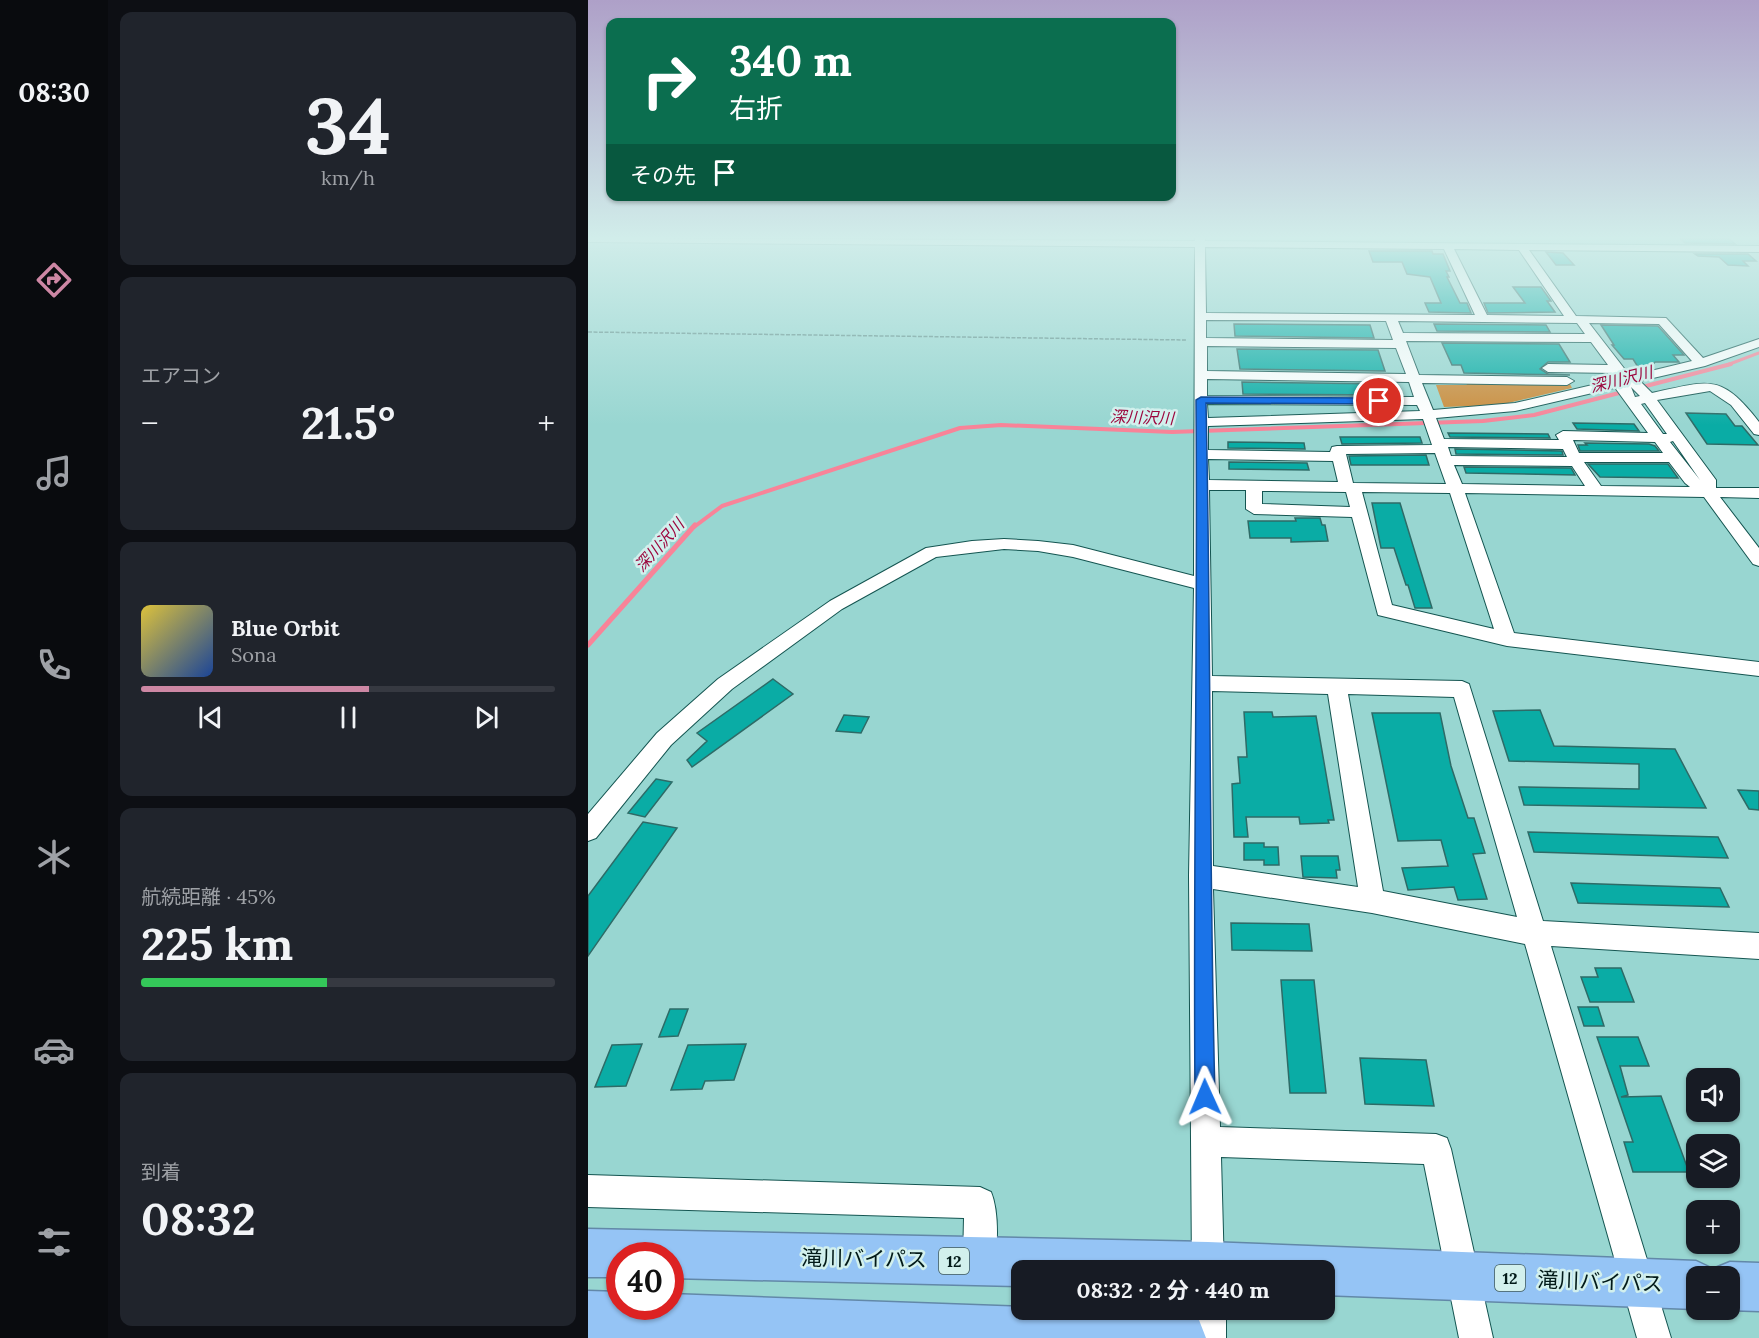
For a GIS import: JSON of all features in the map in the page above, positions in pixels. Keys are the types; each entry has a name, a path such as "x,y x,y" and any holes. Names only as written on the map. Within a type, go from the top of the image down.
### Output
{"highway":[{"name":"滝川バイパス","path":"588,1253 979,1261 1011,1264"},
{"name":"滝川バイパス","path":"1335,1271 1686,1285"},
{"path":"1740,1286 1759,1287"},
{"path":"588,1316 1181,1338"}],"street":[{"path":"1201,300 1203,584 1201,876 1208,1260"},
{"path":"1474,300 1483,319"},
{"path":"1562,300 1634,391 1678,438 1708,480 1709,493"},
{"path":"1201,316 1662,320 1701,363"},
{"path":"1391,318 1456,489 1507,639"},
{"path":"1201,339 1595,339"},
{"path":"1634,391 1701,363 1759,343"},
{"path":"1201,375 1618,369"},
{"path":"1412,372 1567,381"},
{"path":"1201,428 1429,415 1515,407 1634,391 1716,386 1725,392 1759,430"},
{"path":"1634,391 1659,437 1690,480 1709,493 1759,560"},
{"path":"1201,400 1429,415"},
{"path":"1596,490 1563,435 1678,438"},
{"path":"1674,458 1336,450 1359,512 1384,610 1507,639 1759,669"},
{"path":"1201,454 1338,456"},
{"path":"1315,456 1322,487"},
{"path":"1201,485 1759,493"},
{"path":"1254,486 1254,509 1359,512"},
{"path":"588,831 664,740 725,684 836,605 932,552 993,544 1072,550 1203,584"},
{"path":"1201,683 1462,689 1654,1338"},
{"path":"1337,685 1372,901"},
{"path":"1201,876 1372,901 1534,933 1759,946"},
{"path":"1206,1141 1436,1149 1476,1338"},
{"path":"588,1191 980,1203 979,1261"},
{"path":"1209,1320 1209,1338"}],"path":[{"path":"588,332 1201,339"}],"shaded area":[{"path":"1466,383 1570,384 1572,388 1500,405 1444,407 1436,385 1467,385"}],"building":[{"path":"1440,300 1467,303 1471,313 1429,312 1425,303 1441,303"},
{"path":"1523,300 1551,300 1547,301 1555,312 1488,313 1484,303 1525,303"},
{"path":"1234,324 1370,325 1374,338 1235,336"},
{"path":"1434,324 1546,325 1550,332 1437,331"},
{"path":"1601,325 1658,326 1684,355 1673,355 1679,362 1655,362 1651,367 1638,367 1633,359 1624,359 1612,345 1614,345"},
{"path":"1442,343 1559,344 1570,362 1548,362 1540,369 1548,374 1570,375 1464,373 1461,365 1452,365"},
{"path":"1237,349 1378,350 1385,371 1240,369"},
{"path":"1242,382 1389,384 1392,395 1243,394"},
{"path":"1686,413 1726,414 1735,426 1742,426 1758,445 1707,444"},
{"path":"1573,423 1634,424 1639,431 1577,429"},
{"path":"1448,433 1548,434 1550,438 1450,437"},
{"path":"1340,437 1420,437 1422,443 1342,444"},
{"path":"1228,442 1304,443 1305,449 1228,448"},
{"path":"1585,443 1649,444 1655,446 1659,451 1580,451 1578,445 1587,445"},
{"path":"1455,449 1562,451 1563,455 1456,454"},
{"path":"1426,455 1429,465 1351,465 1349,456"},
{"path":"1229,462 1307,463 1309,470 1229,469"},
{"path":"1588,464 1668,464 1678,478 1600,477"},
{"path":"1464,467 1571,468 1575,475 1466,473"},
{"path":"1372,503 1400,503 1432,608 1415,608 1394,548 1381,548"},
{"path":"1295,518 1320,518 1322,525 1325,525 1328,541 1291,542 1291,538 1250,538 1248,521 1296,521"},
{"path":"773,679 793,694 692,767 687,760 707,741 697,733"},
{"path":"1540,710 1554,746 1675,749 1706,808 1524,805 1519,787 1639,789 1639,764 1509,761 1493,711"},
{"path":"1244,712 1272,712 1273,717 1316,716 1334,820 1328,820 1329,823 1300,824 1299,817 1246,817 1248,837 1234,837 1232,784 1240,783 1238,757 1247,757"},
{"path":"1372,713 1440,713 1451,766 1468,818 1474,818 1485,853 1473,854 1487,899 1458,900 1454,887 1408,890 1402,868 1448,866 1441,840 1398,841"},
{"path":"844,715 869,717 861,733 836,731"},
{"path":"656,779 672,782 645,817 628,813"},
{"path":"1738,790 1759,791 1759,810 1749,809"},
{"path":"643,822 677,828 588,956 588,896"},
{"path":"1528,832 1718,837 1728,858 1534,852"},
{"path":"1244,843 1264,843 1264,847 1278,847 1279,865 1264,865 1264,860 1244,860"},
{"path":"1301,856 1338,856 1340,870 1336,870 1337,878 1303,877"},
{"path":"1571,883 1720,888 1729,907 1578,903"},
{"path":"1231,923 1309,924 1312,951 1232,950"},
{"path":"1595,968 1621,968 1634,1002 1590,1002 1581,977 1598,977"},
{"path":"1281,980 1314,980 1326,1093 1290,1093"},
{"path":"1578,1007 1598,1007 1604,1026 1584,1026"},
{"path":"670,1009 688,1009 678,1036 659,1037"},
{"path":"1597,1037 1638,1037 1649,1066 1620,1066 1628,1095 1621,1097 1661,1096 1686,1164 1686,1172 1633,1172 1624,1142 1633,1142"},
{"path":"642,1044 626,1086 595,1087 612,1045"},
{"path":"746,1044 734,1080 705,1081 702,1089 671,1090 688,1045"},
{"path":"1360,1058 1426,1060 1434,1106 1365,1104"}],"waterway":[{"name":"深川沢川","path":"1727,365 1759,353"},
{"name":"深川沢川","path":"694,527 722,506 960,428 1001,425 1172,432 1483,421 1534,415 1731,364"},
{"name":"深川沢川","path":"588,645 695,525"}],"route":[{"path":"1205,1097 1201,876 1203,584 1201,400 1379,401"}]}
